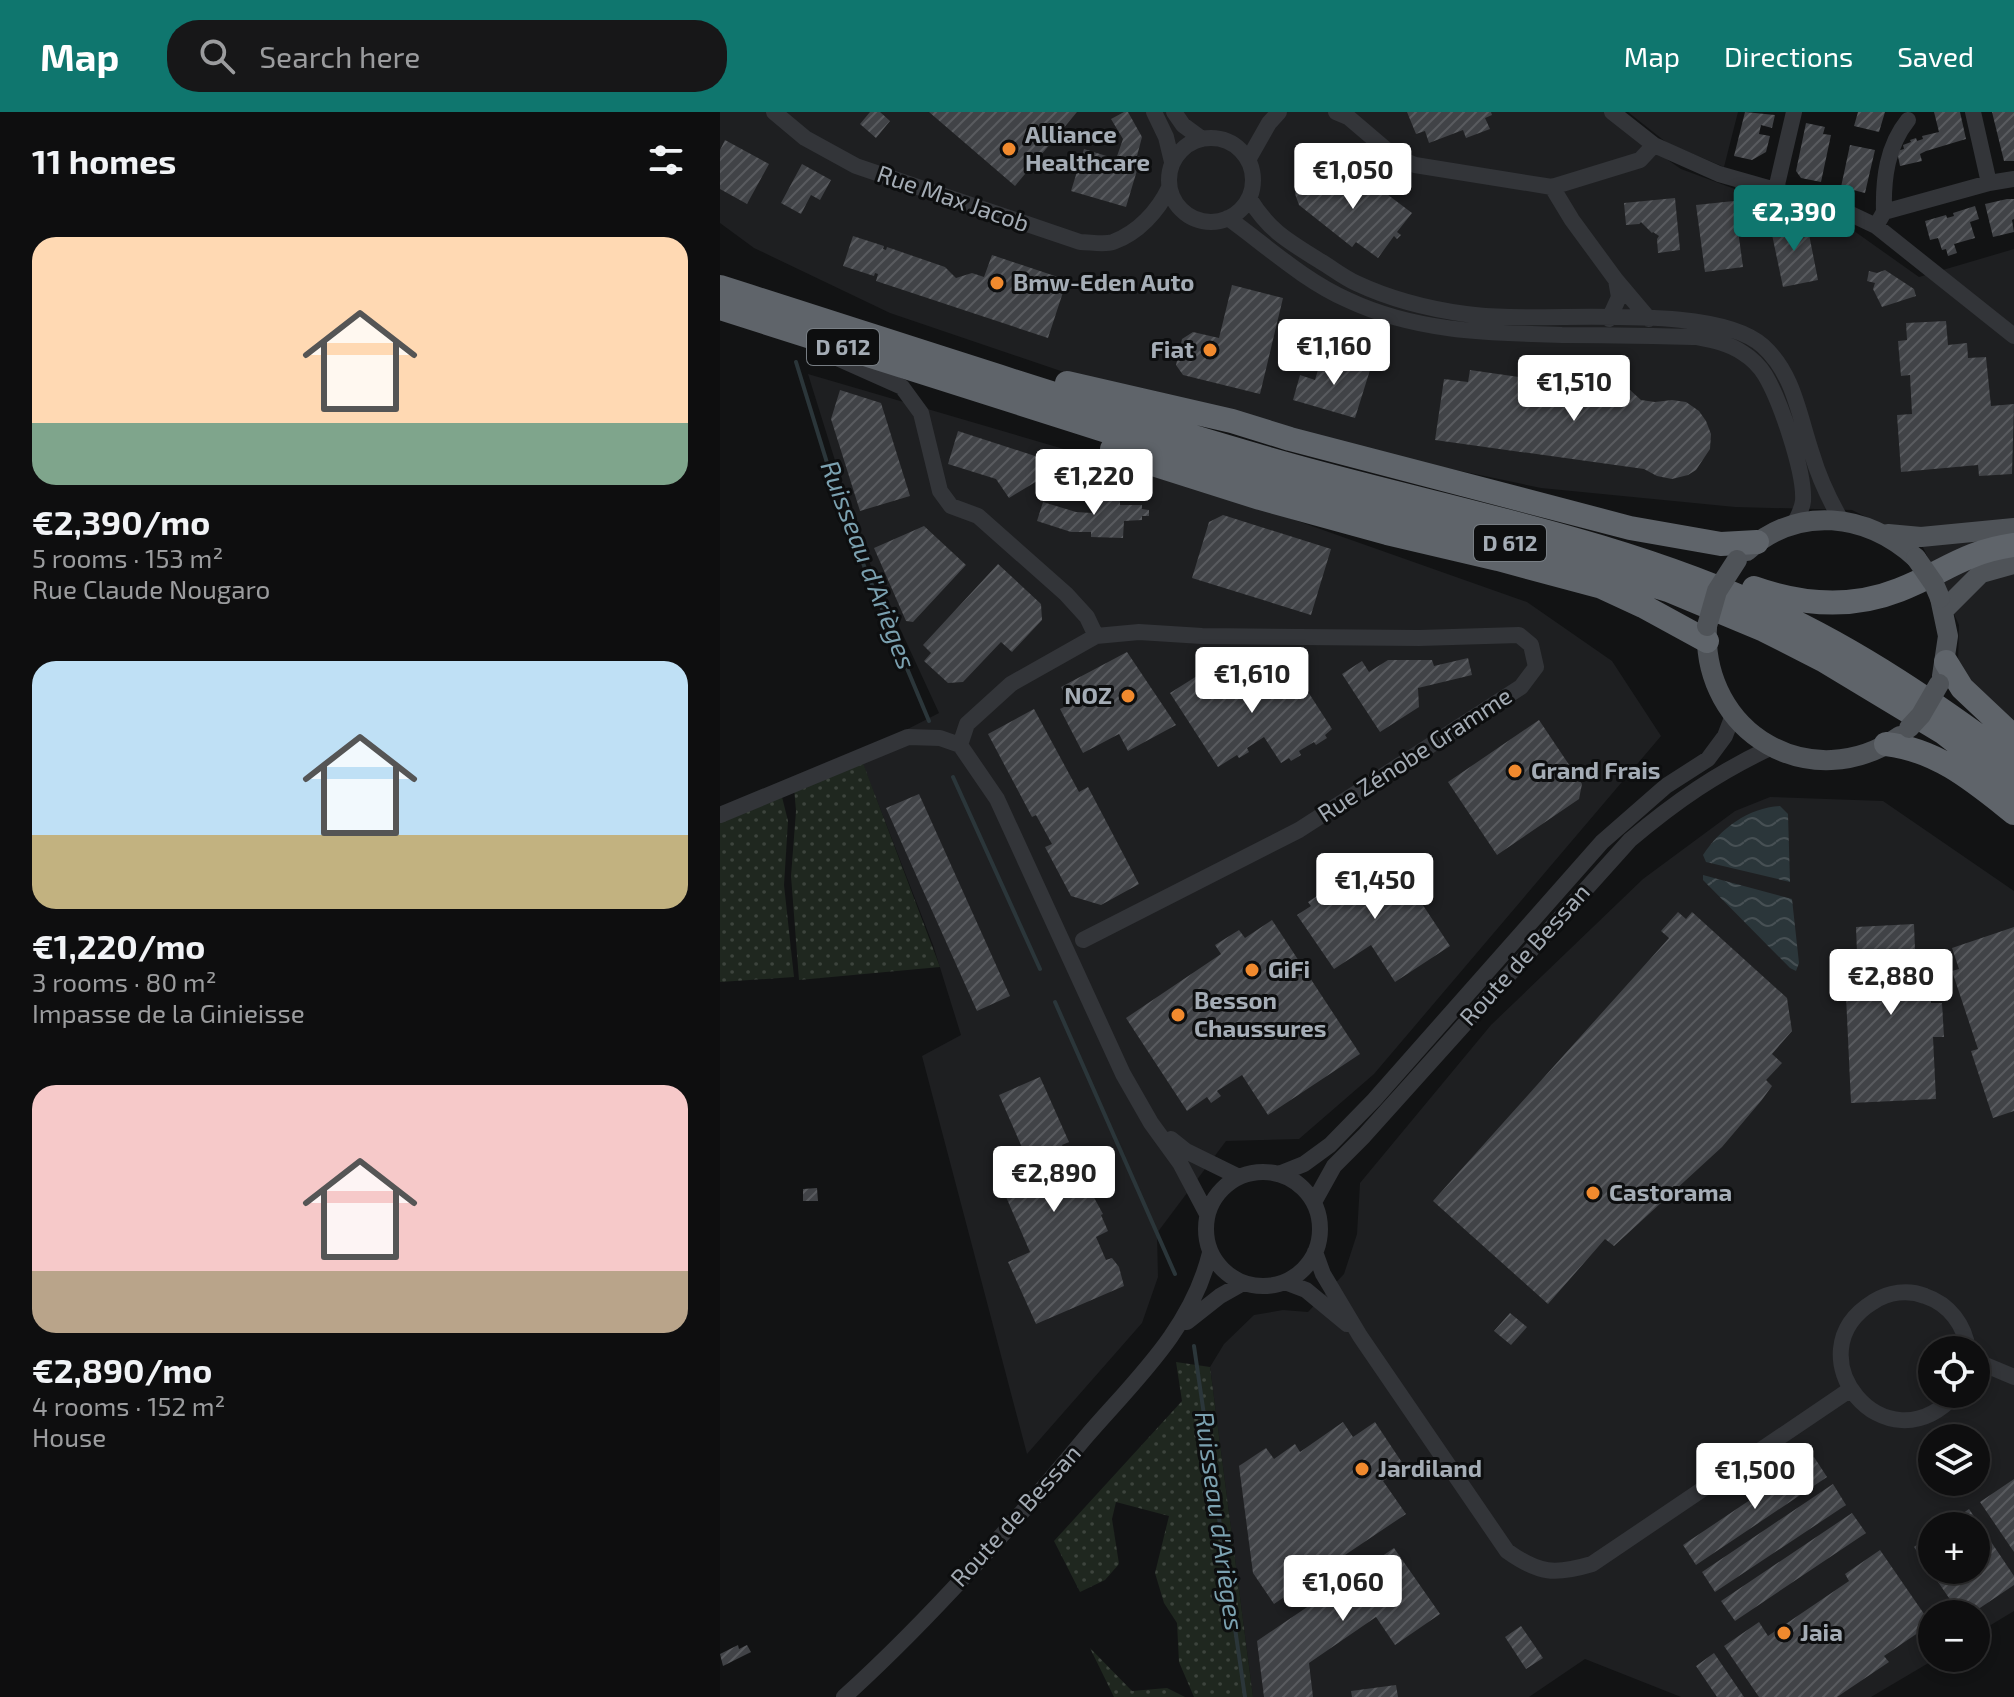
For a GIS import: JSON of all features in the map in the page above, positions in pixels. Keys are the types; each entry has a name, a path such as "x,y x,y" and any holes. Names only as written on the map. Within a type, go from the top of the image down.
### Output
{"highway":[{"name":"D 612","path":"720,287 1134,420 1373,488 1613,551 1772,611 1833,642 1911,688 2014,762"},
{"name":"D 612","path":"720,308 1261,480 1538,550 1668,590 1764,630 1823,660 1944,733 2014,788"},
{"name":"D 612","path":"885,339 1232,421 1630,528 1721,544 1757,542"},
{"name":"D 612","path":"967,386 1050,424 1156,465 1372,530 1602,587 1707,634"},
{"path":"1373,488 1612,539 1774,595 1804,602 1839,603 1873,599 1901,589 1967,556 2014,545"},
{"path":"1942,673 2014,737"},
{"path":"1886,744 1905,746 1935,757 1965,775 2014,813"}],"main road":[{"path":"1841,520 1884,534 1916,558 1926,570 1942,604 1948,636 1942,673 1921,715 1909,728 1886,744 1855,757 1821,760 1796,756 1772,747 1751,733 1733,715 1714,680 1707,634 1717,591 1737,560 1757,542 1794,524 1841,520"},
{"path":"1884,534 1921,537 2014,528"},
{"path":"1942,604 1981,573 2014,564"}],"street":[{"name":"Rue Max Jacob","path":"774,112 805,138 856,166 1080,242 1111,243 1143,224 1182,211"},
{"path":"1154,112 1166,137 1172,162 1169,188 1182,211 1207,222 1228,218 1249,198 1252,173 1248,160 1229,143 1220,139 1202,139 1180,151 1172,162"},
{"path":"1174,112 1183,125 1202,139"},
{"path":"1336,112 1348,117 1395,157 1415,165 1552,187 1640,160 1654,145"},
{"path":"1612,112 1654,145 1719,174 1880,219 2014,336"},
{"path":"1776,189 1794,112"},
{"path":"1973,112 1989,183"},
{"path":"1229,143 1274,118"},
{"path":"1248,160 1274,118"},
{"path":"1880,219 1883,184 1895,135 1908,120"},
{"path":"1880,219 1989,183 2014,179"},
{"path":"1552,187 1616,280 1649,319"},
{"name":"Rue Max Jacob","path":"1143,224 1162,203 1169,188"},
{"path":"1249,198 1264,222 1283,237 1356,283 1416,304 1468,314 1707,322 1734,328 1761,345 1780,366 1792,389 1827,495 1841,520"},
{"path":"1228,218 1297,272 1348,300 1422,326 1522,334 1696,337 1720,341 1743,353 1763,372 1777,397 1803,497 1802,508 1794,524"},
{"path":"1609,319 1619,297 1616,280"},
{"path":"787,329 818,349 902,387 921,413 940,491 951,506 978,516 1066,594 1087,617 1096,636 1011,684 967,724 960,745"},
{"name":"Rue Zénobe Gramme","path":"1083,940 1299,830 1521,687 1536,667 1531,645 1519,635 1419,638 1202,636 1139,632 1096,636"},
{"name":"Route de Bessan","path":"1279,1174 1304,1164 1330,1145 1374,1100 1602,842 1666,786 1708,759 1725,736 1733,715"},
{"path":"720,815 908,737 940,738 960,745 997,799 1123,1074 1151,1123 1180,1163 1207,1214"},
{"name":"Route de Bessan","path":"1314,1202 1334,1166 1630,840 1674,803 1737,763 1772,747"},
{"path":"1021,851 1038,876 1061,927 1083,940 1077,952 1076,971"},
{"path":"1151,1123 1186,1151 1239,1177"},
{"path":"1262,1172 1279,1174 1303,1188 1314,1202 1320,1228 1315,1252 1303,1269 1285,1282 1265,1286 1243,1283 1226,1274 1210,1253 1205,1231 1207,1214 1220,1191 1239,1177 1262,1172"},
{"path":"1315,1252 1323,1274 1360,1336 1507,1551 1527,1565 1563,1573 1592,1564 1849,1388"},
{"name":"Route de Bessan","path":"844,1697 1015,1521 1179,1327 1203,1282 1210,1253"},
{"path":"1285,1282 1306,1290 1360,1336"},
{"name":"Route de Bessan","path":"1179,1327 1243,1283"},
{"path":"1942,1408 1928,1416 1900,1420 1870,1410 1849,1388 1841,1367 1842,1345 1849,1324 1862,1308 1886,1295 1906,1292 1937,1301 1960,1324 1964,1336"},
{"path":"1990,1367 2014,1377"}],"shaded area":[{"path":"720,112 1607,112 1633,136 1681,169 1759,198 1840,221 1919,277 2014,249 2014,728 1993,711 1958,664 1959,625 1922,545 1852,510 1735,507 1541,488 1181,412 890,313 754,248 720,223"},
{"path":"1628,112 1738,112 1724,167 1667,143"},
{"path":"808,374 1241,501 1527,602 1612,661 1661,736 1374,1074 1299,1139 1226,1141 1157,1233 1158,1277 1142,1323 1027,1454 922,1056 961,1035 933,945 859,754 939,713 861,544"},
{"path":"863,763 940,967 799,980 791,876 796,811 794,788"},
{"path":"782,797 788,821 784,885 794,977 720,982 720,821"},
{"path":"1770,797 1883,801 2014,891 2014,1611 1990,1626 1990,1600 1918,1600 1918,1669 1871,1697 1681,1697 1585,1659 1529,1697 1253,1697 1210,1367 1224,1344 1254,1315 1283,1310 1308,1312 1344,1274 1357,1234 1360,1183 1491,1025 1643,879 1735,811"},
{"path":"1176,1362 1210,1367 1253,1697 1194,1697 1179,1662 1177,1623 1164,1603 1155,1573 1169,1516 1116,1502 1112,1519 1119,1564 1105,1580 1080,1592 1054,1541 1182,1401"},
{"path":"1090,1648 1132,1691 1167,1688 1185,1697 1114,1697"}],"water":[{"path":"1780,806 1788,814 1790,882 1706,862 1703,855 1718,836 1736,821 1757,811"},
{"path":"1703,875 1792,899 1799,963 1796,971 1703,880"}],"building":[{"path":"870,112 880,112 890,121 876,138 860,124"},
{"name":"Alliance Healthcare","path":"929,112 1077,112 1015,186"},
{"path":"1128,112 1142,137 1137,156 1141,157 1126,207 1071,191 1084,149 1116,159 1123,139 1111,119"},
{"path":"1407,112 1491,112 1492,115 1485,118 1490,129 1466,138 1463,130 1429,143 1425,131 1416,134"},
{"path":"1745,112 1775,115 1772,128 1761,125 1759,134 1770,136 1766,152 1752,160 1734,156"},
{"path":"1858,112 1885,112 1879,132 1854,126"},
{"path":"1934,112 1960,112 1966,139 1926,151 1920,154 1922,161 1900,166 1897,151 1904,149 1903,145 1939,132"},
{"path":"1992,112 2014,112 2014,161 2004,161"},
{"path":"1806,123 1825,127 1823,134 1831,135 1821,182 1801,178 1796,171"},
{"path":"725,140 769,164 747,204 720,189 720,150"},
{"path":"1850,145 1875,150 1865,193 1841,187"},
{"path":"802,164 831,180 820,200 811,195 801,214 781,203"},
{"path":"1316,171 1326,173 1352,192 1363,176 1412,213 1397,232 1401,235 1397,239 1394,236 1378,258 1356,242 1352,247 1299,205 1295,194 1296,184 1305,174"},
{"path":"1675,198 1680,250 1658,253 1659,236 1641,222 1626,225 1624,203"},
{"path":"2014,199 2014,232 1993,237 1985,204"},
{"path":"1734,201 1743,267 1705,272 1696,205"},
{"path":"1975,206 1979,219 1970,222 1975,238 1954,244 1957,253 1948,256 1938,238 1930,240 1925,221 1954,216 1953,213"},
{"path":"1795,220 1796,227 1807,224 1818,280 1783,287 1770,225"},
{"path":"853,236 884,246 883,249 887,247 945,267 956,278 972,273 984,277 992,255 1067,280 1048,338 876,281 878,274 874,276 843,266"},
{"path":"1885,270 1914,289 1916,296 1882,307 1873,289 1875,283 1867,281 1869,271 1877,273"},
{"path":"1232,285 1283,298 1260,394 1183,375 1176,365 1182,339 1193,332 1219,338"},
{"path":"1946,321 1948,345 1967,343 1968,358 1986,357 1991,406 2014,404 2012,474 1979,476 1978,465 1901,472 1897,415 1912,414 1910,375 1901,376 1898,341 1907,340 1906,323"},
{"path":"1322,356 1370,370 1355,418 1293,400 1300,375 1315,380"},
{"path":"1470,370 1630,390 1641,400 1686,402 1699,411 1706,421 1711,434 1710,449 1696,470 1672,479 1644,469 1435,440 1444,379 1468,382"},
{"path":"840,390 881,403 910,496 860,511 831,419"},
{"path":"958,431 1035,456 1047,475 1009,498 996,479 948,464"},
{"path":"1100,489 1113,489 1112,499 1120,499 1120,505 1142,505 1142,509 1149,510 1149,516 1142,516 1142,520 1124,521 1123,538 1091,537 1091,532 1071,532 1037,521 1043,502 1076,512 1092,513 1092,504 1099,504"},
{"path":"1223,515 1331,549 1311,615 1192,578 1209,522"},
{"path":"924,526 966,565 913,622 906,621 874,548"},
{"path":"998,564 1041,604 1042,620 1012,652 1001,642 963,682 948,683 924,661 931,653 923,645"},
{"name":"NOZ","path":"1127,652 1176,725 1128,751 1119,734 1083,753 1060,709 1070,704 1061,687"},
{"path":"1468,658 1472,675 1418,688 1419,707 1380,732 1342,674 1362,661 1369,672 1388,660 1432,660 1434,666"},
{"path":"1216,664 1238,697 1290,664 1332,729 1325,735 1327,738 1299,751 1301,755 1291,761 1289,758 1281,763 1264,737 1247,748 1249,752 1239,758 1237,755 1218,767 1170,693"},
{"path":"1034,709 1079,792 1088,787 1139,884 1101,905 1071,896 1045,847 1052,844 1036,815 1032,817 988,734"},
{"path":"1539,720 1582,784 1579,799 1497,855 1448,782"},
{"path":"919,794 1010,996 977,1011 886,808"},
{"path":"1389,854 1450,946 1395,982 1371,945 1334,969 1297,915 1311,906 1308,902 1317,896 1320,900 1356,876 1354,871 1363,866 1366,870"},
{"path":"1678,912 1686,919 1692,912 1787,998 1792,1031 1772,1054 1782,1063 1766,1080 1772,1086 1722,1147 1614,1246 1605,1239 1548,1304 1433,1201 1669,938 1661,931"},
{"path":"1272,920 1360,1054 1268,1115 1242,1075 1217,1091 1221,1096 1211,1103 1207,1097 1187,1111 1126,1018 1221,954 1215,945 1239,930 1245,938"},
{"path":"1914,924 1915,950 1928,949 1931,1003 1942,1003 1944,1037 1933,1037 1936,1099 1851,1103 1844,953 1857,953 1856,927"},
{"path":"2014,927 2014,1111 1993,1118 1971,1051 1978,1049 1952,971 1959,969 1952,948"},
{"path":"1040,1077 1069,1142 1062,1145 1084,1195 1091,1192 1103,1214 1108,1231 1096,1237 1106,1260 1112,1258 1119,1267 1124,1286 1036,1324 1008,1262 1030,1252 1003,1190 1011,1186 1007,1178 1031,1168 999,1095"},
{"path":"817,1188 818,1201 803,1201 803,1189"},
{"path":"1510,1313 1527,1327 1511,1345 1494,1331"},
{"path":"1343,1422 1353,1437 1375,1422 1405,1467 1383,1481 1406,1514 1345,1555 1351,1564 1302,1597 1296,1589 1274,1604 1253,1573 1239,1466 1266,1448 1274,1459 1295,1444 1300,1452"},
{"path":"1814,1457 1827,1477 1696,1565 1683,1545"},
{"path":"2014,1479 2014,1552 1990,1517 1990,1512 1980,1502"},
{"path":"1833,1484 1846,1505 1715,1592 1702,1572"},
{"path":"1852,1513 1866,1533 1735,1621 1721,1601"},
{"path":"1990,1540 2014,1576 2014,1585 1990,1601 1950,1600 1939,1584 1990,1584"},
{"path":"1394,1548 1440,1614 1395,1645 1376,1617 1309,1663 1313,1697 1264,1697 1257,1641"},
{"path":"1880,1550 1918,1605 1918,1633 1884,1656 1889,1662 1837,1697 1759,1697 1724,1646 1759,1622 1768,1636 1849,1581 1845,1574"},
{"path":"1521,1626 1543,1658 1526,1669 1505,1637"},
{"path":"738,1645 739,1649 747,1645 751,1652 723,1666 720,1654"},
{"path":"1714,1653 1744,1697 1717,1697 1696,1666"},
{"path":"1396,1685 1398,1697 1352,1697 1351,1691"}],"waterway":[{"name":"Ruisseau d'Arièges","path":"796,362 844,518 929,721"},
{"name":"Ruisseau d'Arièges","path":"953,777 1040,969"},
{"name":"Ruisseau d'Arièges","path":"1055,1002 1175,1274"},
{"name":"Ruisseau d'Arièges","path":"1194,1346 1245,1697"}],"place":[{"name":"Alliance Healthcare","path":"1009,149"},
{"name":"Bmw-Eden Auto","path":"997,283"},
{"name":"Fiat","path":"1210,350"},
{"name":"NOZ","path":"1128,696"},
{"name":"Grand Frais","path":"1515,771"},
{"name":"GiFi","path":"1252,970"},
{"name":"Besson Chaussures","path":"1178,1015"},
{"name":"Castorama","path":"1593,1193"},
{"name":"Jardiland","path":"1362,1469"},
{"name":"Jaia","path":"1784,1633"}]}
